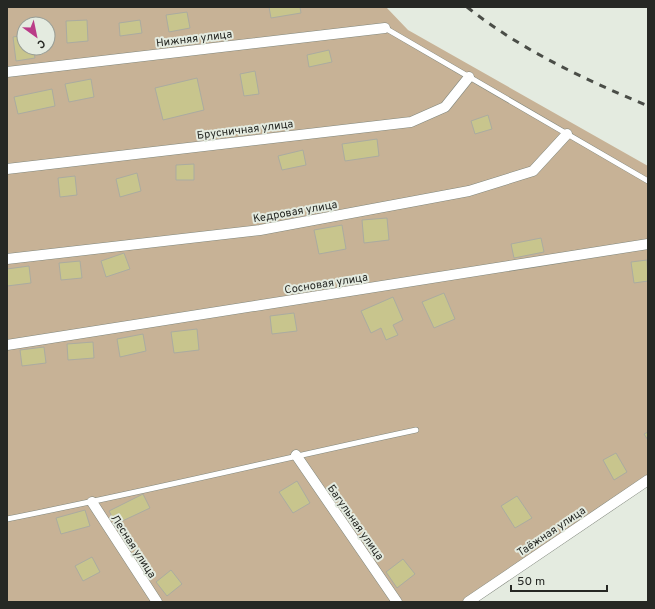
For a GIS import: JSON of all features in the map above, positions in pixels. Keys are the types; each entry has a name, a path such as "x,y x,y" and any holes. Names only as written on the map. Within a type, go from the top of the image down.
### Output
{"street":[{"name":"Нижняя улица","path":"7,72 385,28"},
{"name":"Брусничная улица","path":"7,169 411,122 445,107 469,77"},
{"name":"Кедровая улица","path":"7,259 260,230 469,191 533,171 567,134"},
{"name":"Сосновая улица","path":"7,345 648,244"},
{"name":"Багульная улица","path":"296,455 397,602"},
{"name":"Таёжная улица","path":"468,602 648,480"},
{"name":"Лесная улица","path":"92,502 157,602"}],"lane":[{"path":"385,28 648,181"},
{"path":"7,519 92,502 296,455 416,430"}],"shaded area":[{"path":"7,7 386,7 408,30 648,166 648,478 472,602 7,602"}],"building":[{"path":"269,7 300,7 301,13 271,18"},
{"path":"187,12 190,28 169,32 166,15"},
{"path":"87,20 88,41 67,43 66,21"},
{"path":"140,20 142,33 120,36 119,23"},
{"path":"16,36 16,56 35,56 35,58 16,61 13,37"},
{"path":"329,50 332,62 309,67 307,55"},
{"path":"255,71 259,94 244,96 240,74"},
{"path":"197,78 204,110 163,120 155,88"},
{"path":"91,79 94,97 69,102 65,84"},
{"path":"52,89 55,106 18,114 14,97"},
{"path":"488,115 492,129 475,134 471,121"},
{"path":"377,139 379,156 345,161 342,144"},
{"path":"303,150 306,165 282,170 278,156"},
{"path":"194,164 194,180 176,180 176,165"},
{"path":"137,173 141,191 120,197 116,179"},
{"path":"75,176 77,195 60,197 58,178"},
{"path":"387,218 389,240 364,243 362,220"},
{"path":"342,225 346,249 319,254 314,230"},
{"path":"541,238 544,252 514,258 511,244"},
{"path":"124,253 130,269 106,277 101,261"},
{"path":"647,260 648,281 634,283 631,262"},
{"path":"80,261 82,278 61,280 59,263"},
{"path":"29,266 31,283 7,286 7,269"},
{"path":"444,293 455,319 434,328 422,302"},
{"path":"393,297 403,320 393,325 398,335 386,340 381,328 371,333 361,311"},
{"path":"294,313 297,331 272,334 270,316"},
{"path":"197,329 199,350 174,353 171,332"},
{"path":"143,334 146,351 120,357 117,339"},
{"path":"93,342 94,358 68,360 67,344"},
{"path":"44,347 46,363 22,366 20,350"},
{"path":"648,432 648,440 644,434"},
{"path":"616,453 627,472 614,480 603,460"},
{"path":"297,481 310,503 293,513 279,492"},
{"path":"143,494 150,508 116,524 109,511"},
{"path":"517,496 532,518 515,528 501,506"},
{"path":"85,510 90,526 61,534 56,518"},
{"path":"92,557 100,572 83,581 75,566"},
{"path":"403,559 415,574 397,588 386,572"},
{"path":"171,570 182,584 167,596 156,582"}],"railway":[{"path":"467,7 509,37 531,50 577,74 648,106"}]}
